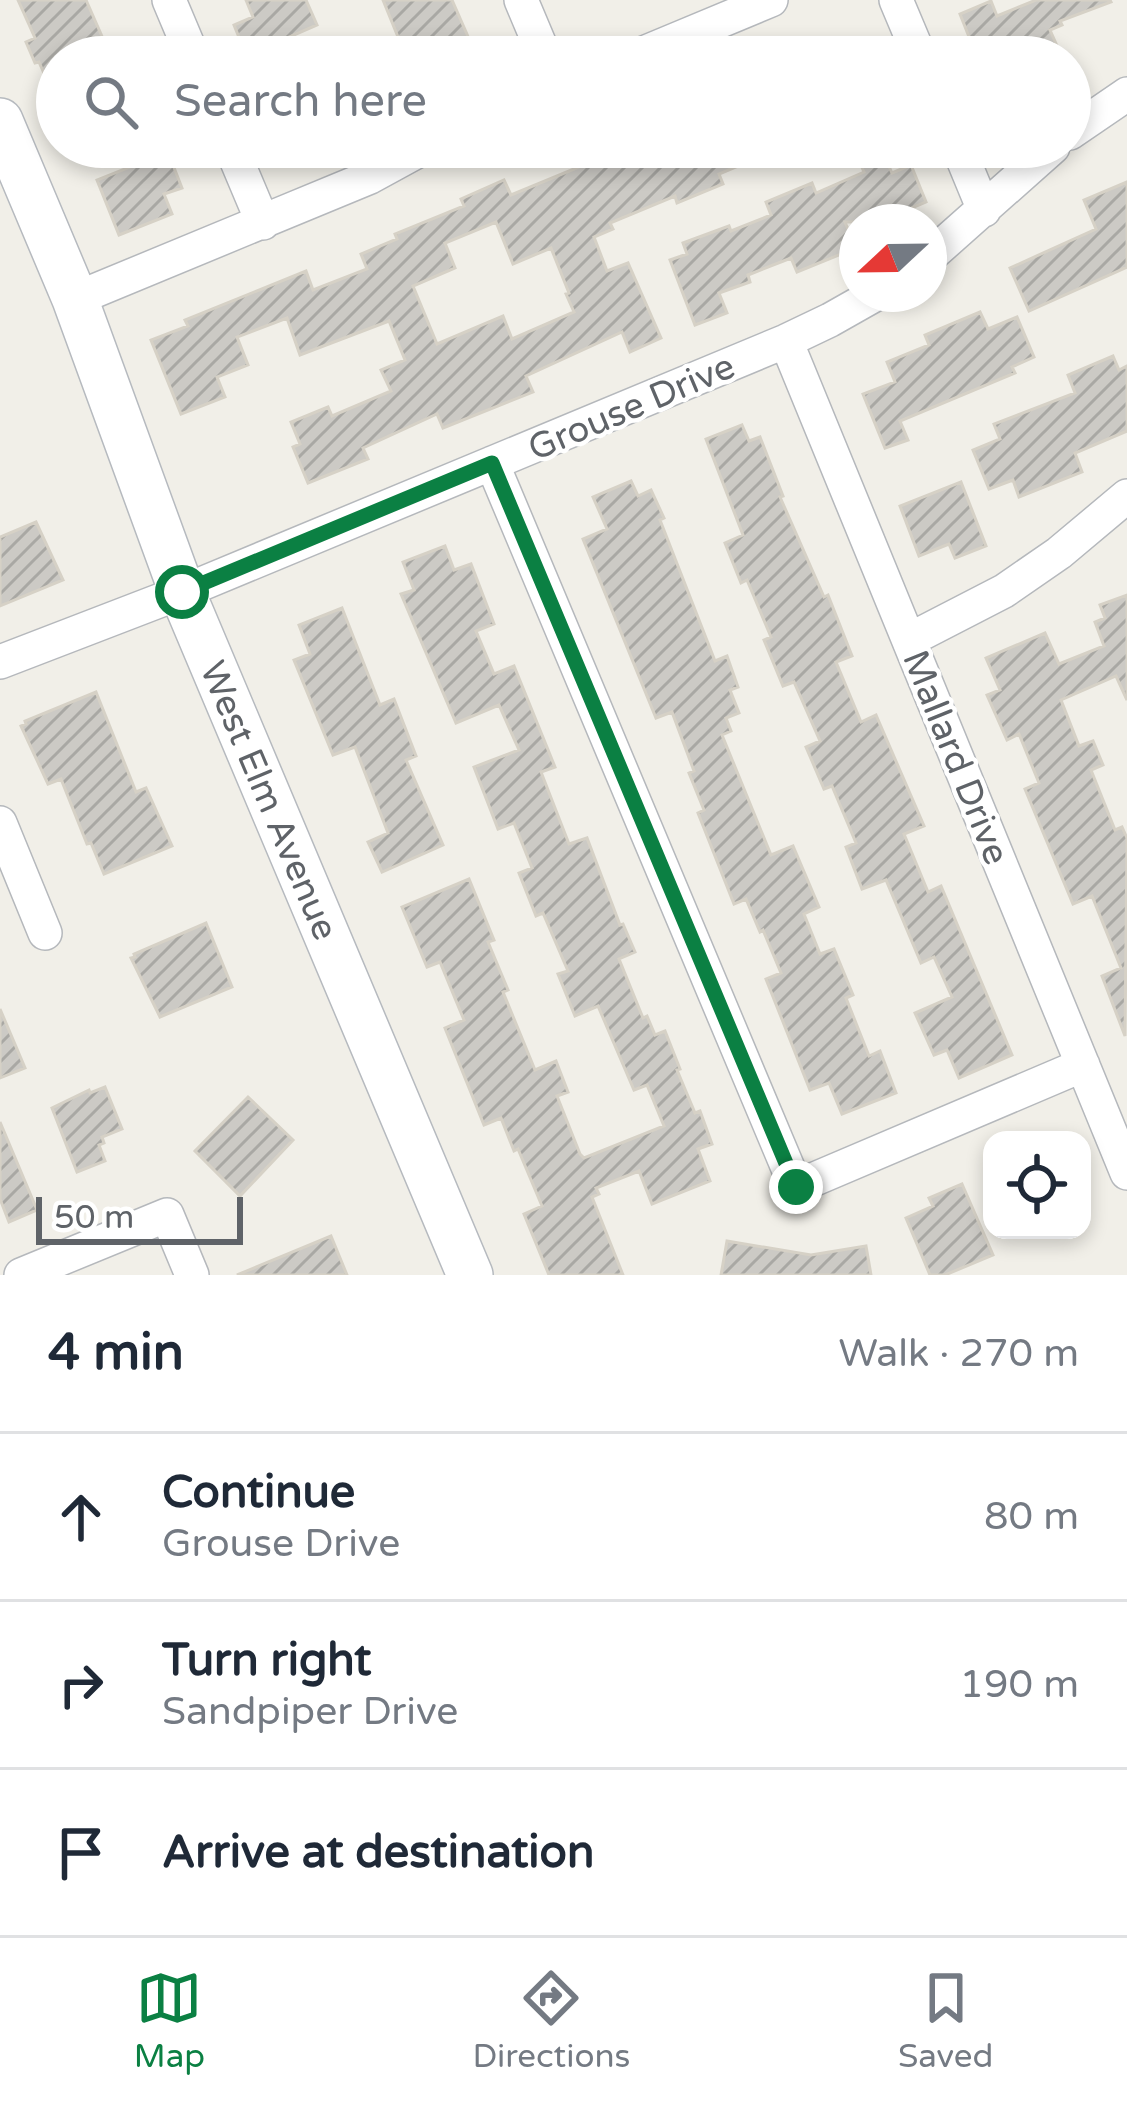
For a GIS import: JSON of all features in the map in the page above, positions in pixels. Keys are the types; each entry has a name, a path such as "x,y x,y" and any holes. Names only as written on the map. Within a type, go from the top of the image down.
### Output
{"street":[{"path":"169,0 184,36"},
{"path":"521,0 536,36"},
{"path":"684,36 771,0"},
{"path":"896,0 911,36"},
{"path":"1091,119 1127,94"},
{"name":"West Elm Avenue","path":"0,121 75,299 182,592 470,1275"},
{"path":"240,168 262,223"},
{"path":"75,299 386,168"},
{"path":"967,168 984,210"},
{"path":"947,242 1031,168"},
{"name":"Grouse Drive","path":"0,662 182,592 786,341 844,312"},
{"name":"Mallard Drive","path":"786,341 1127,1173"},
{"path":"492,463 796,1187 1083,1065"},
{"path":"909,640 1004,591 1127,496"},
{"path":"0,823 45,933"},
{"path":"21,1275 167,1215 192,1275"}],"building":[{"path":"18,0 86,0 102,36 36,36 35,63 26,42 35,38"},
{"path":"246,0 306,0 317,25 292,36 238,36 234,25 253,17"},
{"path":"383,0 452,0 468,36 398,36"},
{"path":"1036,0 1111,2 1060,21 1062,25 1050,30 1053,36 969,36 960,14 991,1 997,16"},
{"path":"127,168 174,168 182,188 164,194 172,214 119,235 97,180"},
{"path":"576,168 733,168 719,174 723,184 677,203 675,196 610,223 613,229 594,237 607,271 628,263 661,338 630,352 622,332 526,376 533,392 443,428 437,414 363,448 368,459 308,483 293,447 300,444 291,422 328,407 332,416 391,391 381,370 405,360 389,321 300,355 287,318 237,337 248,365 217,377 225,397 181,414 151,340 188,326 185,320 306,271 313,290 367,269 361,254 397,239 395,234 464,206 461,199 504,180 511,195","holes":["496,222 513,264 551,248 574,312 512,339 503,316 437,344 413,286 455,268 445,243"]},
{"path":"862,168 890,168 892,173 912,168 926,202 839,204 839,255 797,272 791,258 748,275 750,282 719,293 727,313 695,325 670,260 687,254 683,243 771,215 766,202 812,183 816,193 864,172"},
{"path":"1127,182 1127,267 1029,311 1010,268 1096,229 1084,200"},
{"path":"980,312 988,329 1017,317 1034,357 1012,367 1015,373 900,421 908,440 885,448 863,394 895,382 887,362 929,345 925,335"},
{"path":"1113,356 1119,370 1127,366 1127,431 1075,453 1082,472 1019,497 1013,480 989,489 973,450 1000,439 994,424 1075,393 1068,375"},
{"path":"742,425 749,441 760,437 780,497 824,597 828,595 852,656 836,662 861,722 876,715 924,826 904,834 928,892 941,886 1012,1055 959,1078 947,1050 934,1055 915,1013 952,997 934,957 921,963 886,880 862,889 846,847 856,843 832,786 824,789 806,747 820,741 794,682 783,686 764,640 771,637 725,543 743,535 706,439"},
{"path":"631,481 638,496 651,490 715,661 727,656 738,687 730,690 739,713 726,718 731,731 722,735 771,855 793,846 819,907 804,914 820,954 834,949 853,995 846,998 869,1056 880,1051 896,1093 842,1114 829,1083 810,1090 766,979 781,973 746,899 734,904 698,813 704,810 689,773 694,771 672,712 656,718 583,539 607,529 593,497"},
{"path":"961,482 986,546 955,558 949,544 919,556 900,506"},
{"path":"36,522 63,580 0,606 0,537"},
{"path":"445,546 454,570 471,564 494,624 476,631 494,674 514,666 555,767 541,772 569,844 587,838 635,952 619,959 643,1018 647,1016 655,1035 665,1031 677,1070 712,1144 698,1149 710,1181 652,1204 639,1171 596,1188 599,1194 592,1197 623,1275 549,1275 524,1214 542,1206 501,1118 484,1125 445,1028 464,1020 440,962 427,967 402,907 469,879 494,940 488,942 508,990 503,992 535,1070 556,1061 568,1092 557,1096 584,1158 664,1126 647,1085 634,1090 598,1006 575,1016 558,974 568,971 543,913 536,916 519,873 532,868 514,823 498,829 474,767 519,750 499,705 456,723 401,594 414,590 403,562"},
{"path":"1127,595 1127,700 1116,676 1061,700 1079,746 1093,741 1103,765 1091,770 1115,830 1122,827 1127,838 1125,1036 1102,976 1121,968 1092,896 1073,904 1025,789 1039,783 1019,734 1007,740 987,695 1000,690 986,658 1045,633 1059,664 1104,646 1095,622 1105,618 1100,605"},
{"path":"342,608 380,705 394,699 416,756 406,760 443,845 382,872 368,842 388,833 355,747 333,755 294,660 310,654 299,625"},
{"path":"96,692 136,792 146,788 172,846 104,874 61,779 48,784 21,726"},
{"path":"206,923 232,987 160,1017 131,958"},
{"path":"0,1009 25,1068 0,1078"},
{"path":"105,1087 122,1129 102,1137 104,1143 99,1145 105,1161 77,1172 52,1108"},
{"path":"248,1097 293,1140 240,1196 195,1151"},
{"path":"0,1122 37,1210 9,1222 0,1199"},
{"path":"962,1184 993,1255 945,1275 930,1275 906,1218 933,1206 929,1198"},
{"path":"331,1236 347,1275 237,1275"},
{"path":"727,1241 811,1255 866,1246 871,1275 721,1275"}],"route":[{"path":"182,592 492,463 796,1187"}]}
